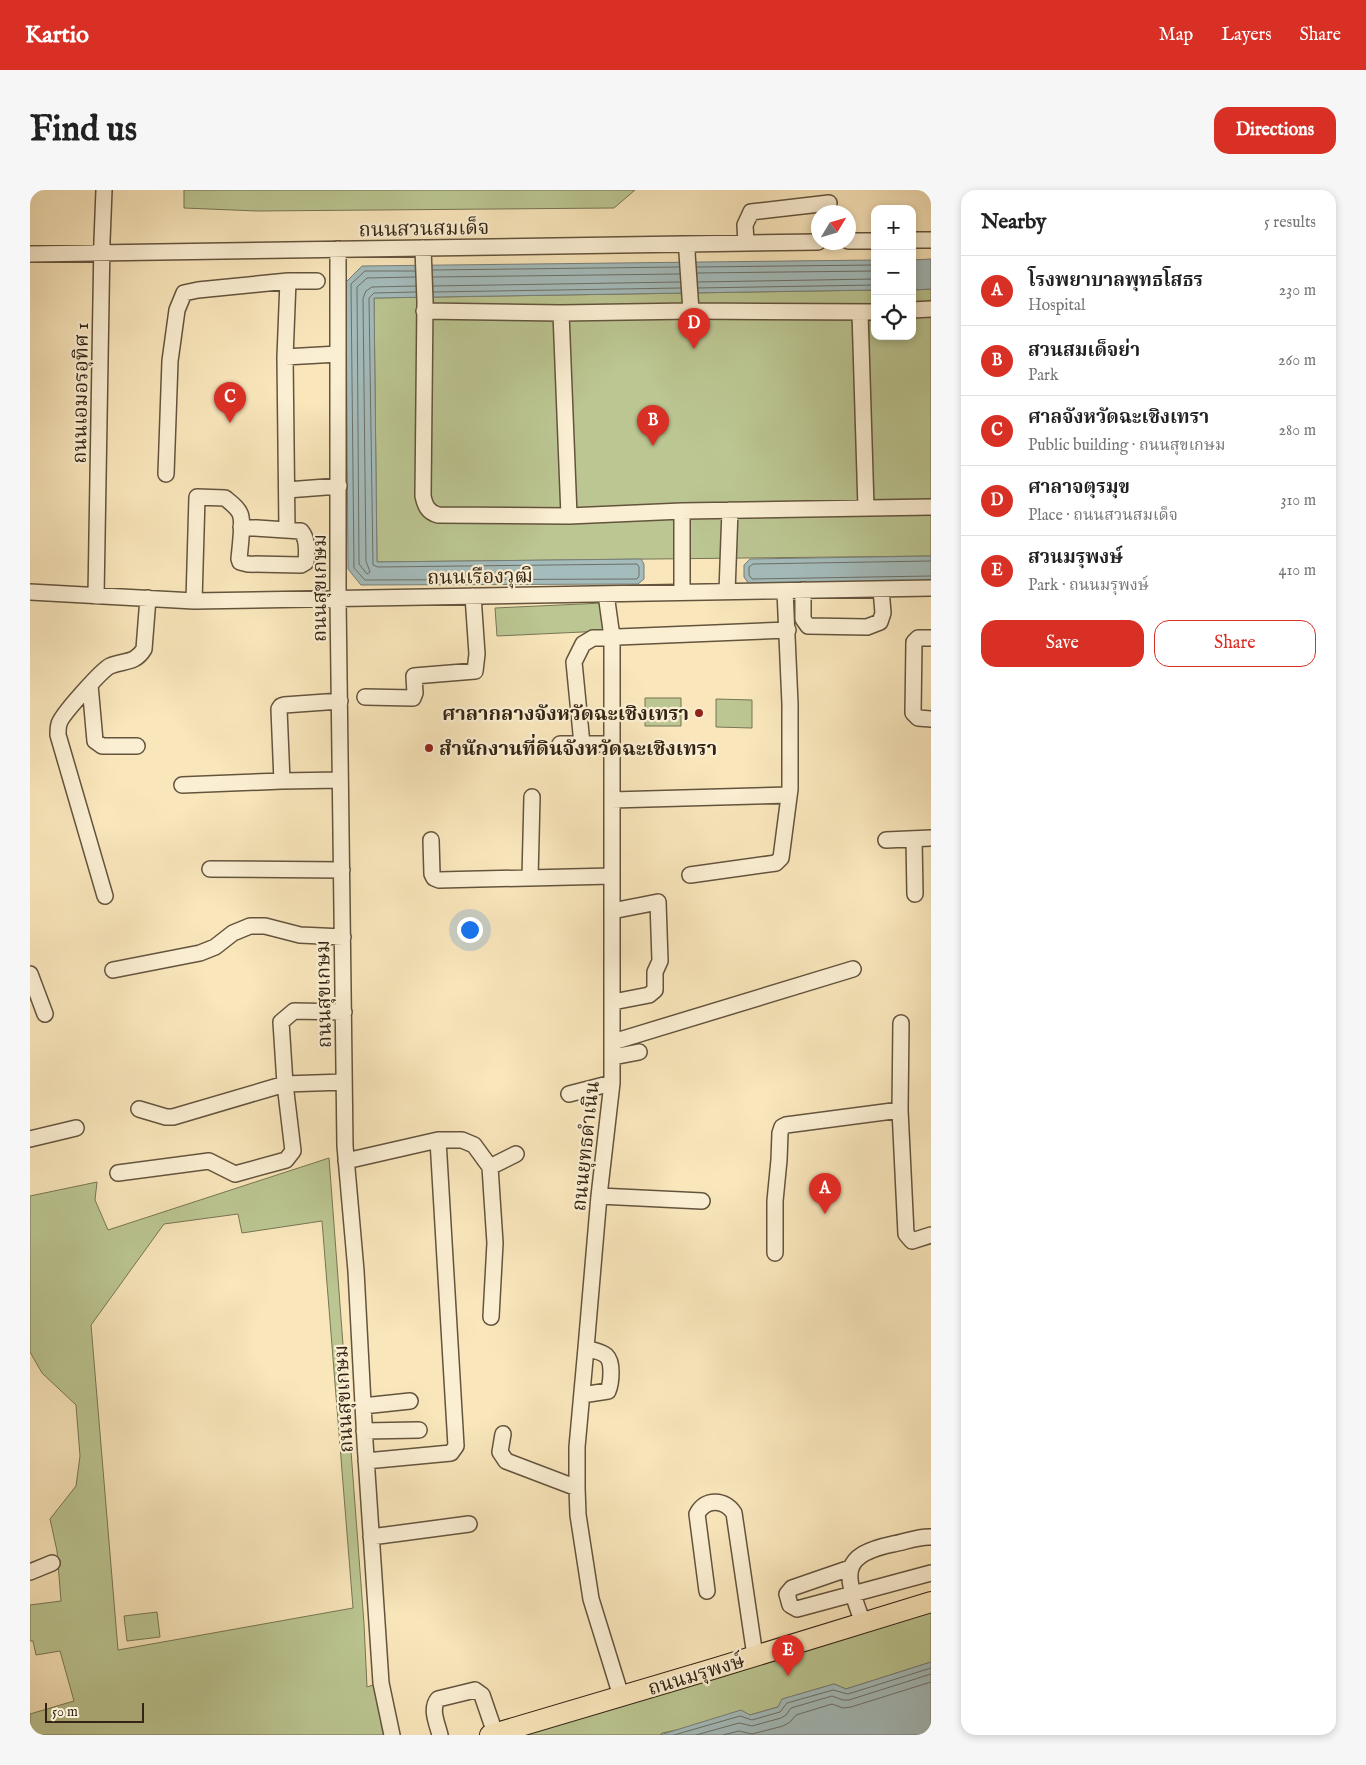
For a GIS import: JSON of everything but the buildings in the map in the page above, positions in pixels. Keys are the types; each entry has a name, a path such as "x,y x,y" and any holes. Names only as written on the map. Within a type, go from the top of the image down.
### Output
{"main road":[{"name":"ถนนมรุพงษ์","path":"493,1734 931,1602"}],"street":[{"name":"ถนนเอมอรอุทิศ 1","path":"96,596 104,190"},
{"path":"746,243 744,225 751,212 828,203"},
{"path":"916,240 931,240"},
{"path":"856,241 871,241"},
{"name":"ถนนสวนสมเด็จ","path":"30,254 338,249 423,254 688,249 746,243 811,242"},
{"name":"ถนนสุขเกษม","path":"338,249 338,598 346,1161 356,1271 364,1432 381,1683 392,1735"},
{"path":"688,249 690,304"},
{"path":"423,254 425,306 423,496 428,510 438,515 570,516 682,511 931,507"},
{"path":"166,474 170,361 177,310 184,293 288,281 317,281"},
{"path":"288,281 285,357 288,530"},
{"path":"425,306 561,314 690,304 867,312 866,508"},
{"path":"916,310 931,309"},
{"path":"561,314 570,516"},
{"path":"285,357 338,354"},
{"path":"287,490 339,486"},
{"path":"194,600 197,497 225,498 237,508 242,516 241,527 240,562 248,564 301,565 306,562 304,535 301,531 241,527"},
{"path":"727,592 730,510"},
{"path":"682,511 682,592"},
{"name":"ถนนเรืองวุฒิ","path":"30,592 194,600 931,588"},
{"path":"803,590 803,619 808,626 867,627 880,622 883,613 881,589"},
{"path":"690,875 776,863 780,858 789,795 790,704 785,591"},
{"name":"ถนนยุทธดำเนิน","path":"606,594 612,637 613,1057 577,1446 577,1488 578,1515 591,1599 621,1696"},
{"path":"365,697 413,698 415,694 414,676 475,671 477,654 473,596"},
{"path":"105,896 58,735 58,724 66,711 109,666 136,659 144,649 148,598"},
{"path":"582,744 574,662 583,644 593,638 788,630"},
{"path":"931,638 918,638 914,642 914,713 918,718 931,719"},
{"path":"90,685 95,741 102,746 137,746"},
{"path":"282,781 279,709 281,706 340,701"},
{"path":"560,744 612,744"},
{"path":"182,785 340,780"},
{"path":"612,800 789,795"},
{"path":"530,878 532,797"},
{"path":"886,840 931,838"},
{"path":"914,839 915,894"},
{"path":"431,840 432,874 438,880 612,876"},
{"path":"210,868 342,870"},
{"path":"612,911 658,902 660,961 655,972 656,986 653,992 649,995 613,1002"},
{"path":"113,970 200,953 215,948 233,933 250,926 264,926 300,935 343,938"},
{"path":"613,1042 853,969"},
{"path":"30,975 45,1014"},
{"path":"118,1173 209,1161 235,1174 286,1160 294,1150 285,1084 281,1022 294,1011 344,1012"},
{"path":"901,1023 900,1110 906,1234 912,1240 931,1236"},
{"path":"613,1057 639,1052"},
{"path":"140,1109 166,1117 173,1117 285,1084 344,1082"},
{"path":"570,1094 612,1083"},
{"path":"775,1253 775,1201 782,1127 900,1110"},
{"path":"30,1139 76,1128"},
{"path":"366,1461 451,1452 456,1446 438,1140"},
{"path":"346,1161 438,1140 462,1140 474,1145 490,1167 495,1243 490,1317"},
{"path":"490,1167 516,1154"},
{"path":"599,1196 702,1201"},
{"path":"582,1395 608,1391 611,1383 611,1362 609,1358 606,1354 586,1348"},
{"path":"363,1406 410,1401"},
{"path":"364,1432 420,1430"},
{"path":"503,1434 500,1452 506,1462 577,1488"},
{"path":"707,1591 697,1514 708,1503 722,1503 734,1513 755,1656"},
{"path":"371,1537 469,1524"},
{"path":"863,1623 849,1586 850,1568 857,1558 871,1549 931,1537"},
{"path":"30,1572 52,1564"},
{"path":"850,1568 792,1588 787,1594 790,1605 797,1609 931,1573"},
{"path":"440,1735 434,1709 438,1699 475,1690 482,1695 493,1734"}],"green space":[{"path":"184,190 635,190 614,208 257,211 184,208"},
{"path":"931,289 931,556 377,562 374,298 871,290 871,340 916,340 916,290"},
{"path":"603,603 604,631 497,636 495,608"},
{"path":"645,698 681,698 681,726 645,726"},
{"path":"716,699 752,700 752,728 716,727"},
{"path":"329,1158 364,1624 367,1687 379,1683 391,1735 30,1735 30,1714 74,1701 60,1651 36,1655 33,1641 30,1641 30,1605 61,1601 57,1551 50,1519 76,1486 80,1456 76,1405 42,1373 30,1352 30,1196 97,1182 95,1200 108,1230","holes":["238,1214 242,1233 322,1221 353,1608 118,1650 91,1325 164,1224"]},
{"path":"931,1606 931,1662 846,1689 834,1684 783,1699 778,1707 660,1735 488,1735"},
{"path":"157,1612 160,1637 127,1641 124,1616"}],"water":[{"path":"931,259 931,289 916,290 916,260"},
{"path":"871,260 871,290 374,298 377,562 641,559 644,564 644,579 638,584 361,585 348,569 346,282 362,266"},
{"path":"931,556 931,581 749,584 744,577 744,565 750,559"},
{"path":"931,1662 931,1735 660,1735 741,1710 750,1715 778,1707 782,1699 834,1684 846,1689"}],"place":[{"name":"ศาลาจตุรมุข","path":"694,349"},
{"name":"ศาลจังหวัดฉะเชิงเทรา","path":"230,423"},
{"name":"สวนสมเด็จย่า","path":"653,446"},
{"name":"ศาลากลางจังหวัดฉะเชิงเทรา","path":"699,713"},
{"name":"สำนักงานที่ดินจังหวัดฉะเชิงเทรา","path":"429,748"},
{"name":"โรงพยาบาลพุทธโสธร","path":"825,1214"},
{"name":"สวนมรุพงษ์","path":"788,1676"}]}
